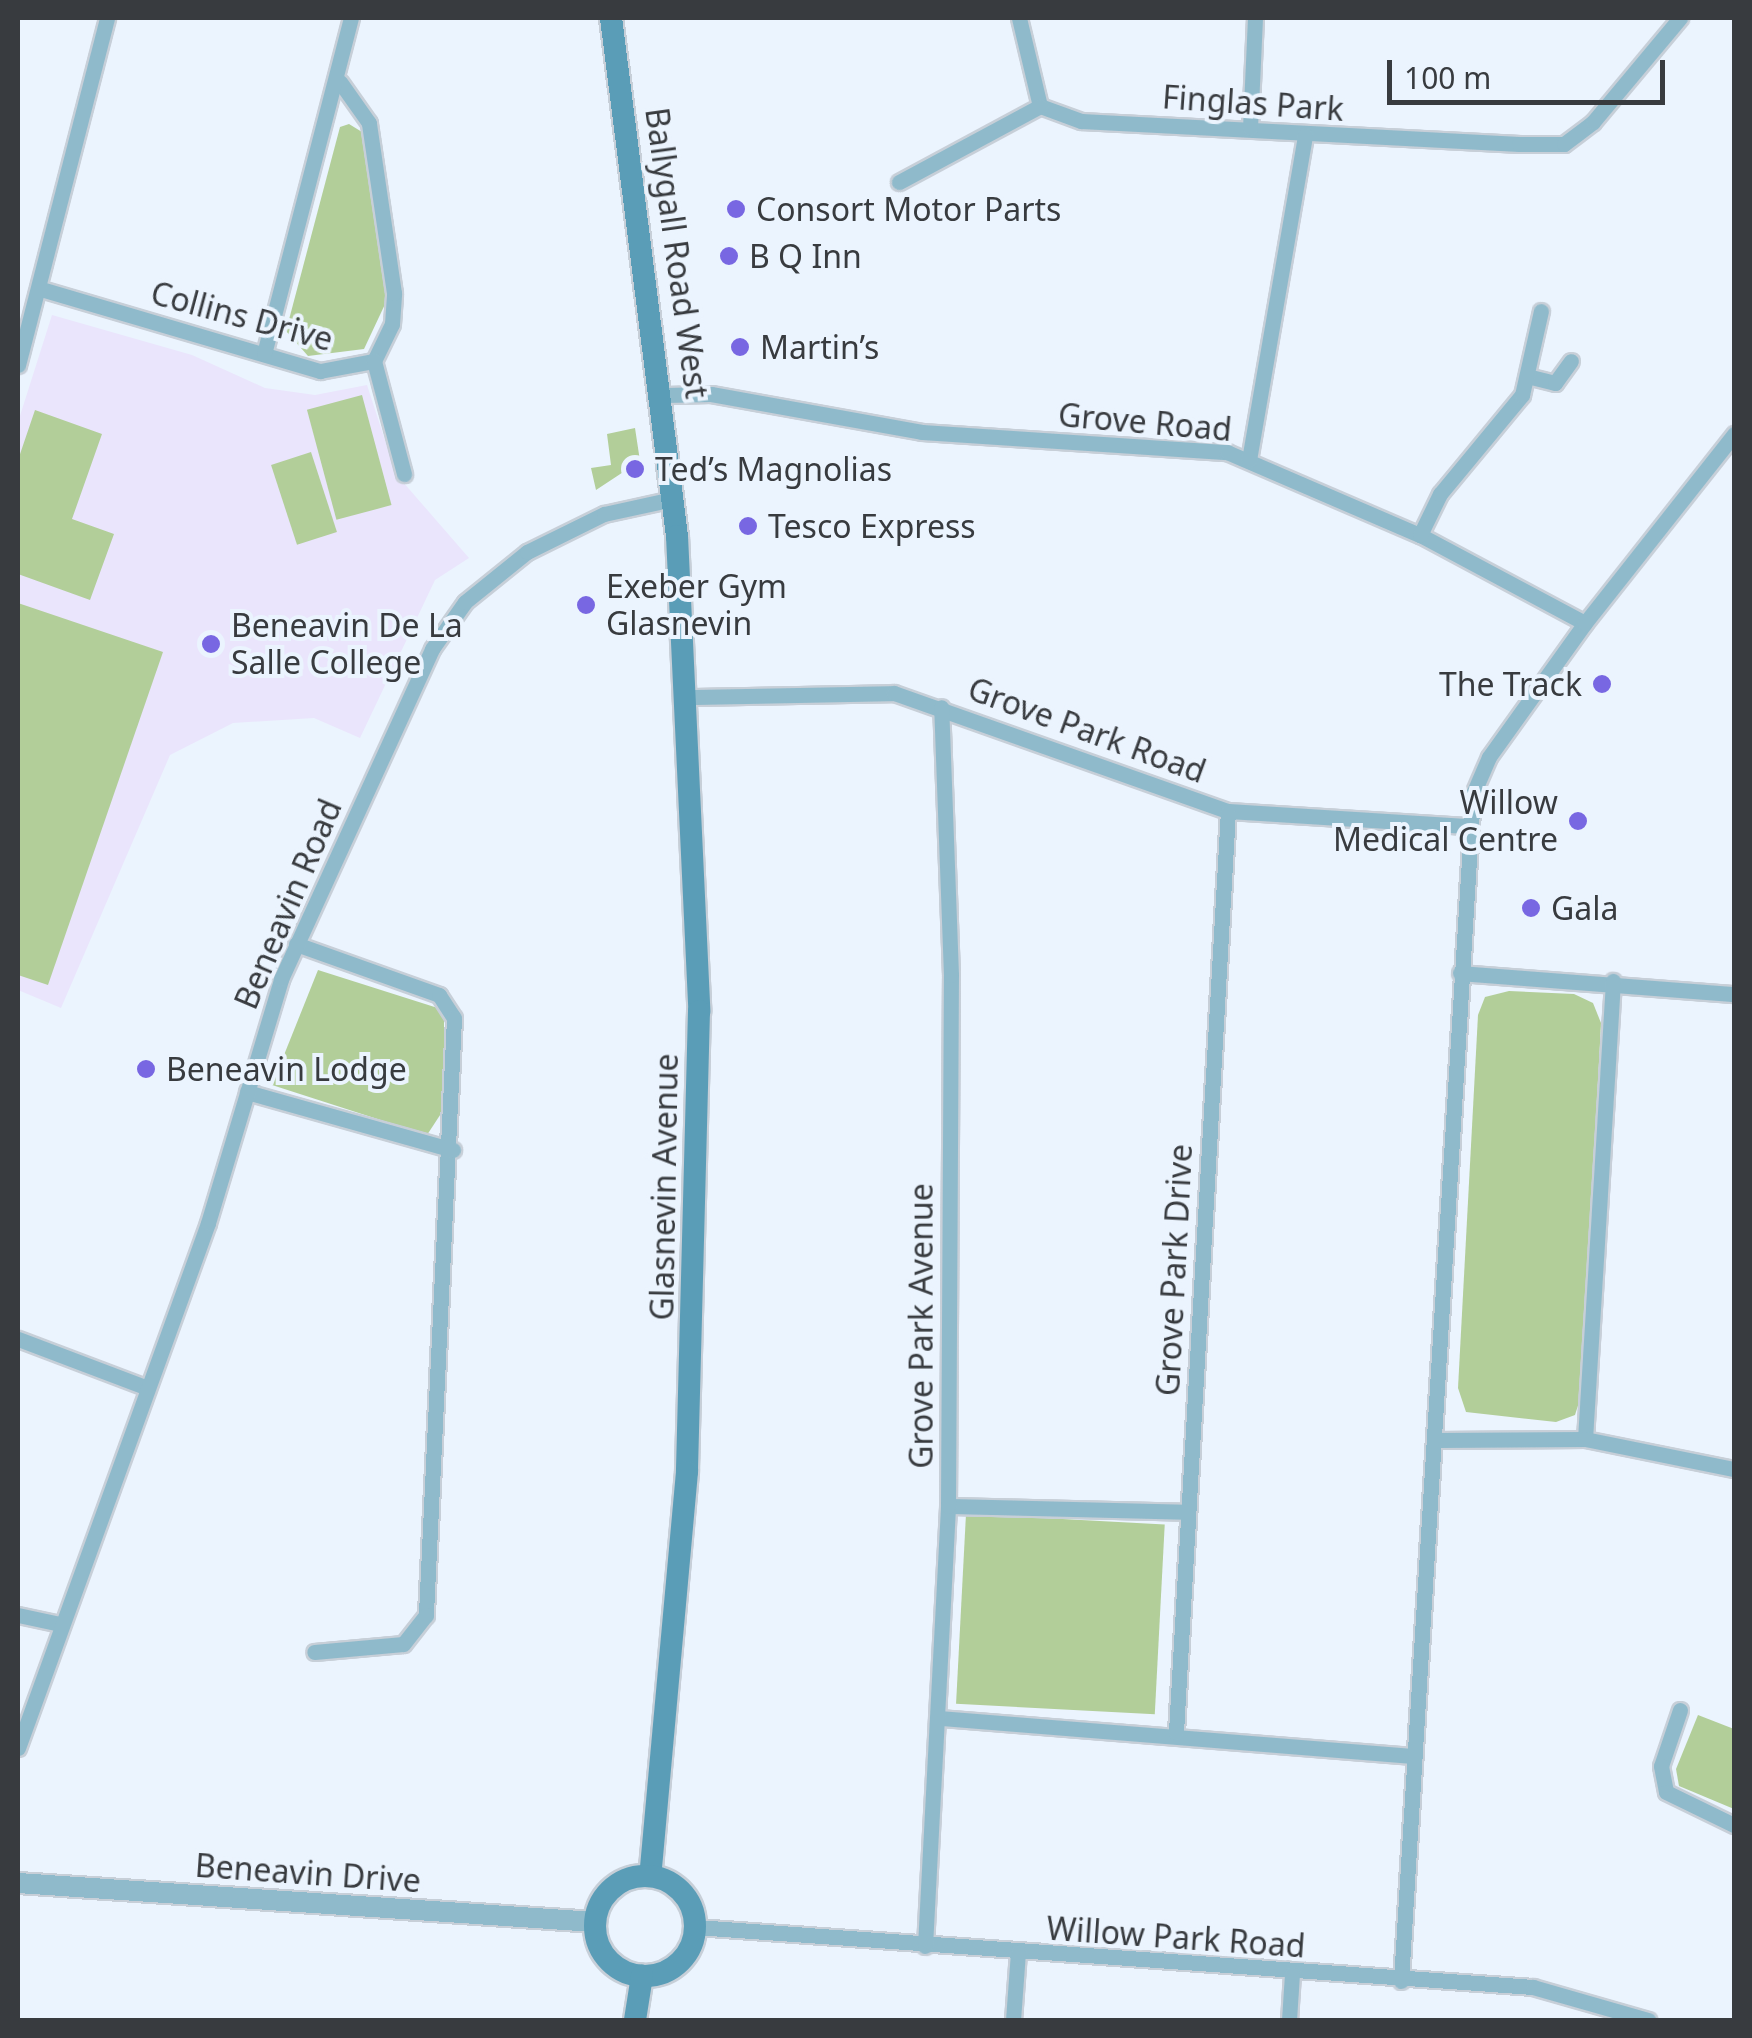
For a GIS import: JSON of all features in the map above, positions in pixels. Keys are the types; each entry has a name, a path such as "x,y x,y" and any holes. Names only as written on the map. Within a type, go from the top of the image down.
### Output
{"main road":[{"name":"Ballygall Road West","path":"611,18 665,395 673,499"},
{"name":"Glasnevin Avenue","path":"650,1875 678,1598 697,1251 688,698 673,499"},
{"path":"650,1875 688,1898 696,1927 673,1968 642,1976 613,1964 595,1922 618,1883 650,1875"},
{"path":"635,2020 642,1976"}],"street":[{"path":"18,366 41,289 107,18"},
{"path":"264,354 340,82 351,18"},
{"path":"898,182 1040,106 1020,18"},
{"path":"1250,128 1255,18"},
{"name":"Finglas Park","path":"1040,106 1081,121 1250,128 1305,135 1564,144 1680,18"},
{"name":"Collins Drive","path":"41,289 320,371 374,360 392,324 394,293 369,123 340,82"},
{"path":"1249,460 1305,135"},
{"path":"1420,534 1527,376 1541,311"},
{"path":"374,360 404,474"},
{"path":"1527,376 1555,382 1572,361"},
{"name":"Grove Road","path":"665,395 922,432 1249,460 1420,534 1585,623"},
{"path":"1401,1981 1436,1440 1467,826 1489,756 1585,623 1734,434"},
{"name":"Beneavin Road","path":"18,1748 296,944 432,650 466,602 558,534 673,499"},
{"name":"Grove Park Road","path":"688,698 894,693 941,706 1228,811 1467,826"},
{"name":"Grove Park Avenue","path":"926,1946 948,1506 951,975 941,706"},
{"name":"Grove Park Drive","path":"1176,1732 1228,811"},
{"path":"296,944 447,1002 453,1150 426,1615 402,1644 314,1652"},
{"path":"1460,973 1734,994"},
{"path":"1586,1439 1613,982"},
{"path":"247,1092 453,1150"},
{"path":"18,1338 145,1387"},
{"path":"1436,1440 1586,1439 1734,1469"},
{"path":"948,1506 1188,1512"},
{"path":"18,1615 60,1624"},
{"path":"1680,1710 1661,1766 1666,1792 1734,1824"},
{"path":"940,1718 1176,1732 1414,1756"},
{"name":"Beneavin Drive","path":"18,1883 595,1922"},
{"name":"Willow Park Road","path":"696,1927 1292,1974 1546,1989 1617,2016 1648,2020"},
{"path":"1013,2020 1018,1952"},
{"path":"1289,2020 1292,1974"}],"shaded area":[{"name":"Beneavin De La Salle College","path":"52,315 192,355 265,388 315,395 367,385 396,474 469,558 435,580 360,738 314,718 233,723 170,755 61,1008 18,990 18,422"}],"green space":[{"path":"349,124 362,132 387,300 364,349 308,356 286,331 340,127"},
{"path":"362,395 392,505 336,520 307,410"},
{"path":"35,410 102,434 72,519 114,534 90,600 18,574 18,460"},
{"path":"635,428 640,461 596,490 591,468 611,465 607,434"},
{"path":"311,452 337,532 297,545 271,465"},
{"path":"18,603 163,652 48,985 18,975"},
{"path":"318,970 444,1010 444,1109 427,1135 272,1085"},
{"path":"1509,991 1574,994 1593,1003 1601,1023 1582,1393 1575,1415 1556,1422 1466,1412 1458,1388 1478,1015 1485,997"},
{"path":"966,1514 1165,1524 1155,1714 956,1704"},
{"path":"1698,1715 1734,1729 1734,1809 1679,1786 1676,1769"}],"place":[{"name":"Consort Motor Parts","path":"736,209"},
{"name":"B Q Inn","path":"729,256"},
{"name":"Martin’s","path":"740,347"},
{"name":"Ted’s Magnolias","path":"635,469"},
{"name":"Tesco Express","path":"748,526"},
{"name":"Exeber Gym Glasnevin","path":"586,605"},
{"name":"Beneavin De La Salle College","path":"211,644"},
{"name":"The Track","path":"1602,684"},
{"name":"Willow Medical Centre","path":"1578,821"},
{"name":"Gala","path":"1531,908"},
{"name":"Beneavin Lodge","path":"146,1069"}]}
